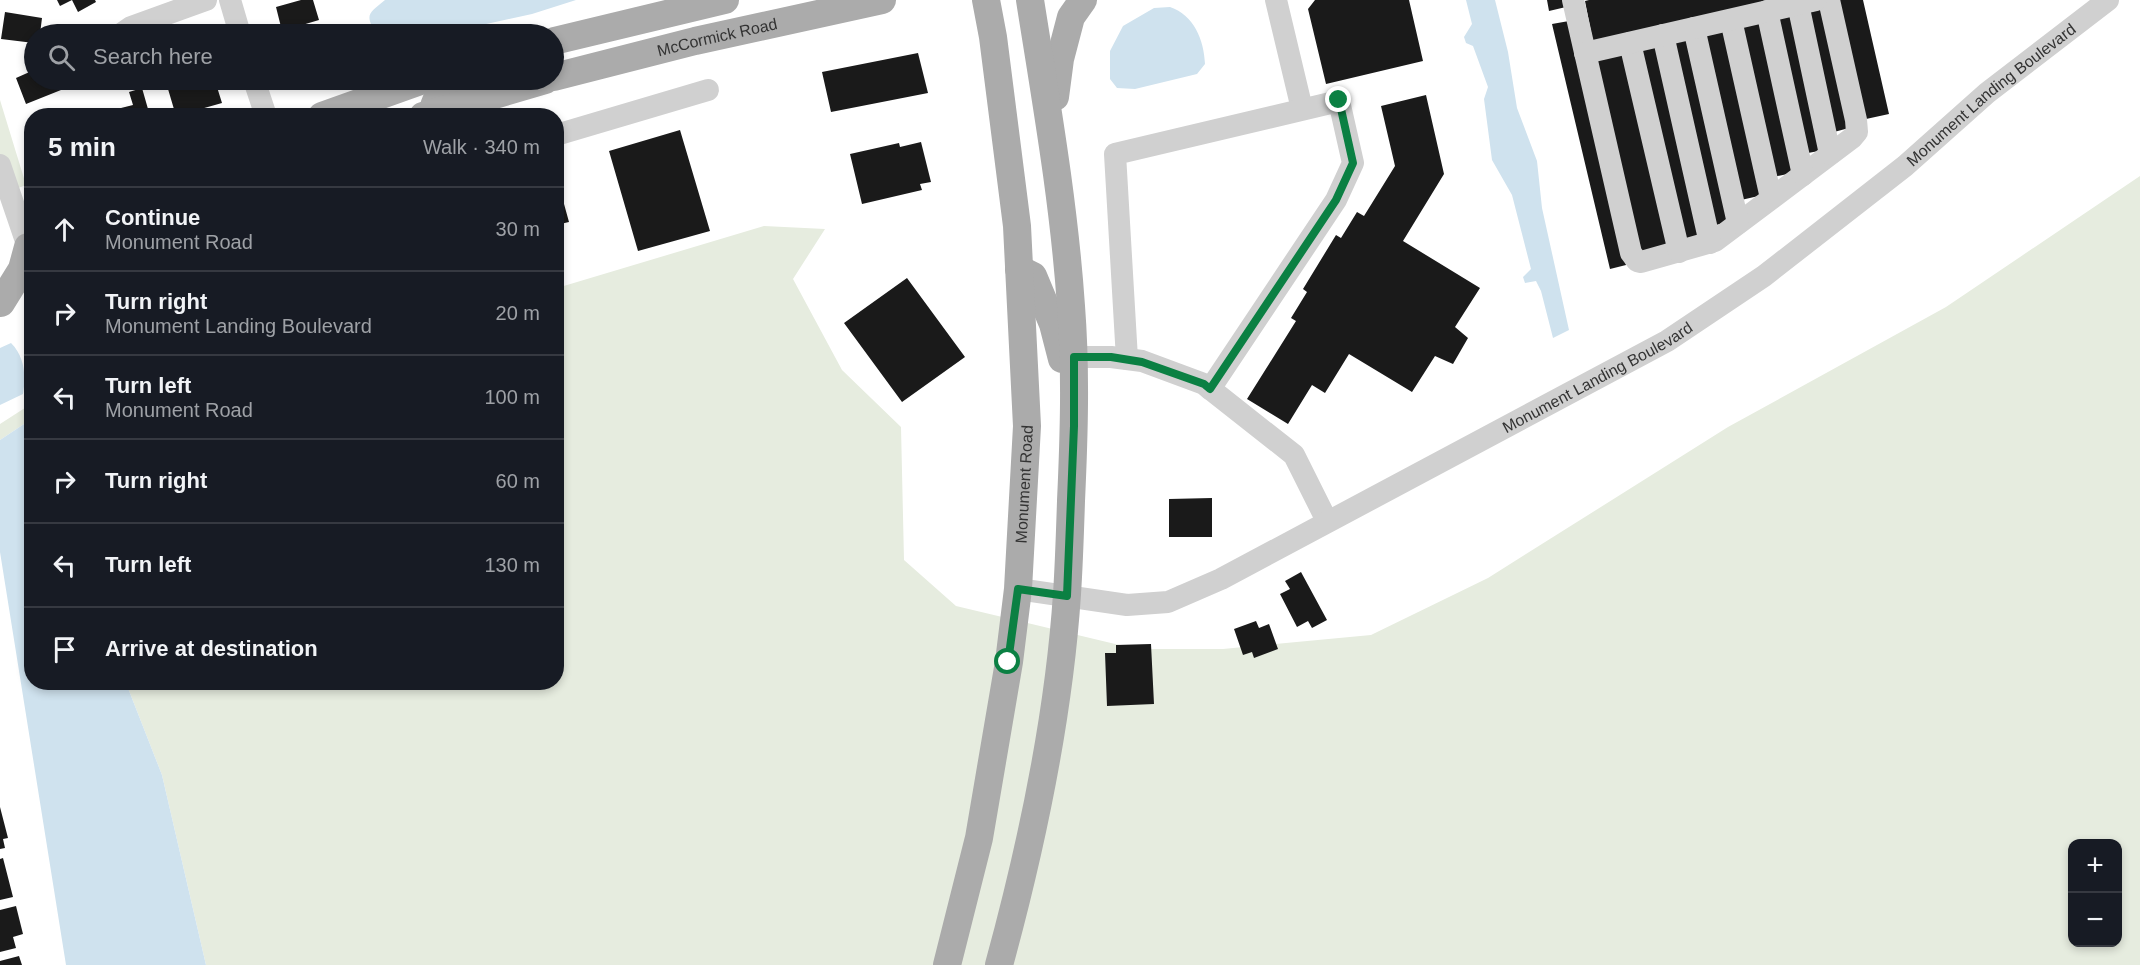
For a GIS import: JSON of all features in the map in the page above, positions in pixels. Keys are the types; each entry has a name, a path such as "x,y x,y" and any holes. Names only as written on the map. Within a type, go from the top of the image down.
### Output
{"main road":[{"name":"McCormick Road","path":"564,38 725,0"},
{"name":"McCormick Road","path":"564,74 695,41 882,0"},
{"name":"Monument Road","path":"947,965 979,837 1008,662 1018,589 1027,426 1013,183 986,0"},
{"path":"999,965 1028,847 1060,665 1067,596 1074,426 1074,357 1067,256 1030,0"},
{"path":"1051,134 1060,59 1071,17 1083,0"},
{"path":"564,50 596,38 606,27"},
{"path":"344,108 392,90"},
{"path":"393,108 408,90"},
{"path":"432,108 436,96 442,90"},
{"path":"453,108 512,90"},
{"path":"0,263 24,249"},
{"path":"0,303 24,263"},
{"path":"1019,270 1033,276 1053,324 1074,426"},
{"path":"0,303 24,290"}],"street":[{"path":"139,24 206,0"},
{"path":"230,0 237,24"},
{"path":"1276,0 1302,109"},
{"path":"1573,0 1631,253 1637,261 1641,262 1710,243 1857,132 1829,0"},
{"name":"Monument Landing Boulevard","path":"1018,589 1127,605 1168,602 1221,579 1677,334 1764,276 1814,238 1905,166 1988,93 2108,0"},
{"path":"1586,53 1807,2 1830,154"},
{"path":"1767,11 1803,175"},
{"path":"1731,20 1771,198"},
{"path":"1694,28 1738,223"},
{"path":"1663,35 1710,243"},
{"path":"1630,43 1679,252"},
{"path":"257,90 263,108"},
{"path":"564,133 708,90"},
{"path":"1127,359 1115,154 1339,100 1353,163 1336,200 1210,389"},
{"path":"0,165 24,230"},
{"path":"1074,357 1127,359 1152,365 1204,384 1294,454 1327,521"}],"shaded area":[{"path":"0,100 24,178 24,186 0,195"},
{"path":"2140,176 2140,965 206,965 162,775 129,690 564,690 564,286 764,226 825,229 793,279 842,370 901,427 904,560 956,606 1136,649 1223,649 1371,635 1488,578 1728,427 1946,307"},
{"path":"24,409 24,424 0,440 0,424"}],"water":[{"path":"385,0 576,0 532,14 486,24 371,24 369,18 375,8"},
{"path":"1466,0 1495,0 1508,52 1517,108 1537,161 1542,208 1569,330 1553,338 1541,291 1536,281 1525,283 1523,277 1531,269 1512,195 1492,160 1484,99 1488,87 1473,46 1466,43 1464,37 1472,24"},
{"path":"1170,7 1185,16 1196,29 1205,64 1197,74 1135,89 1117,88 1110,79 1110,51 1123,26 1154,8"},
{"path":"11,343 22,361 23,394 0,405 0,348"},
{"path":"24,424 24,690 129,690 162,775 206,965 66,965 0,552 0,440"}],"building":[{"path":"57,0 72,0 60,6"},
{"path":"72,0 95,0 96,2 78,12"},
{"path":"301,0 313,0 319,20 306,24 280,24 276,7"},
{"path":"1315,0 1409,0 1423,61 1326,84 1308,9"},
{"path":"1547,0 1564,0 1566,7 1549,11"},
{"path":"1775,0 1593,42 1585,1"},
{"path":"1839,0 1863,0 1889,114 1866,119"},
{"path":"1822,9 1849,128 1834,132 1807,13"},
{"path":"5,12 42,18 41,24 24,24 24,42 1,39"},
{"path":"1793,15 1824,150 1808,153 1778,19"},
{"path":"1569,21 1626,265 1610,269 1552,24"},
{"path":"1763,22 1797,172 1773,177 1740,27"},
{"path":"1726,31 1763,195 1741,200 1704,36"},
{"path":"1690,39 1731,221 1716,225 1674,43"},
{"path":"1659,46 1703,240 1686,244 1641,50"},
{"path":"918,53 928,93 831,112 822,72"},
{"path":"1626,53 1670,246 1640,253 1596,60"},
{"path":"24,74 24,90 61,90 26,104 16,78"},
{"path":"143,90 148,108 121,108 133,105 129,92"},
{"path":"168,90 218,90 222,103 204,108 174,108"},
{"path":"1426,95 1444,174 1403,241 1480,288 1455,327 1468,338 1453,364 1435,356 1412,392 1349,354 1325,393 1312,385 1288,424 1247,399 1296,321 1291,318 1307,292 1303,289 1336,235 1341,238 1357,212 1364,216 1395,166 1381,106"},
{"path":"680,130 710,231 638,251 609,151"},
{"path":"921,142 931,182 920,184 922,190 862,204 850,154 899,143 900,147"},
{"path":"564,204 569,222 564,223"},
{"path":"907,278 965,357 902,402 844,323"},
{"path":"1212,498 1212,537 1169,537 1169,499"},
{"path":"1301,572 1327,620 1312,628 1308,621 1297,627 1280,594 1290,589 1285,581"},
{"path":"1256,621 1259,628 1269,624 1278,649 1254,658 1252,652 1243,655 1234,629"},
{"path":"1151,644 1154,704 1107,706 1105,653 1116,653 1116,645"},
{"path":"0,807 8,838 3,839 5,848 0,849"},
{"path":"3,858 13,897 0,900 0,859"},
{"path":"16,906 23,934 13,937 16,948 0,952 0,910"},
{"path":"19,956 22,965 0,965 0,961"}],"route":[{"path":"1008,662 1018,589 1067,596 1074,426 1074,357 1111,357 1142,362 1204,384 1210,389 1336,200 1348,176 1353,163 1339,100"}]}
